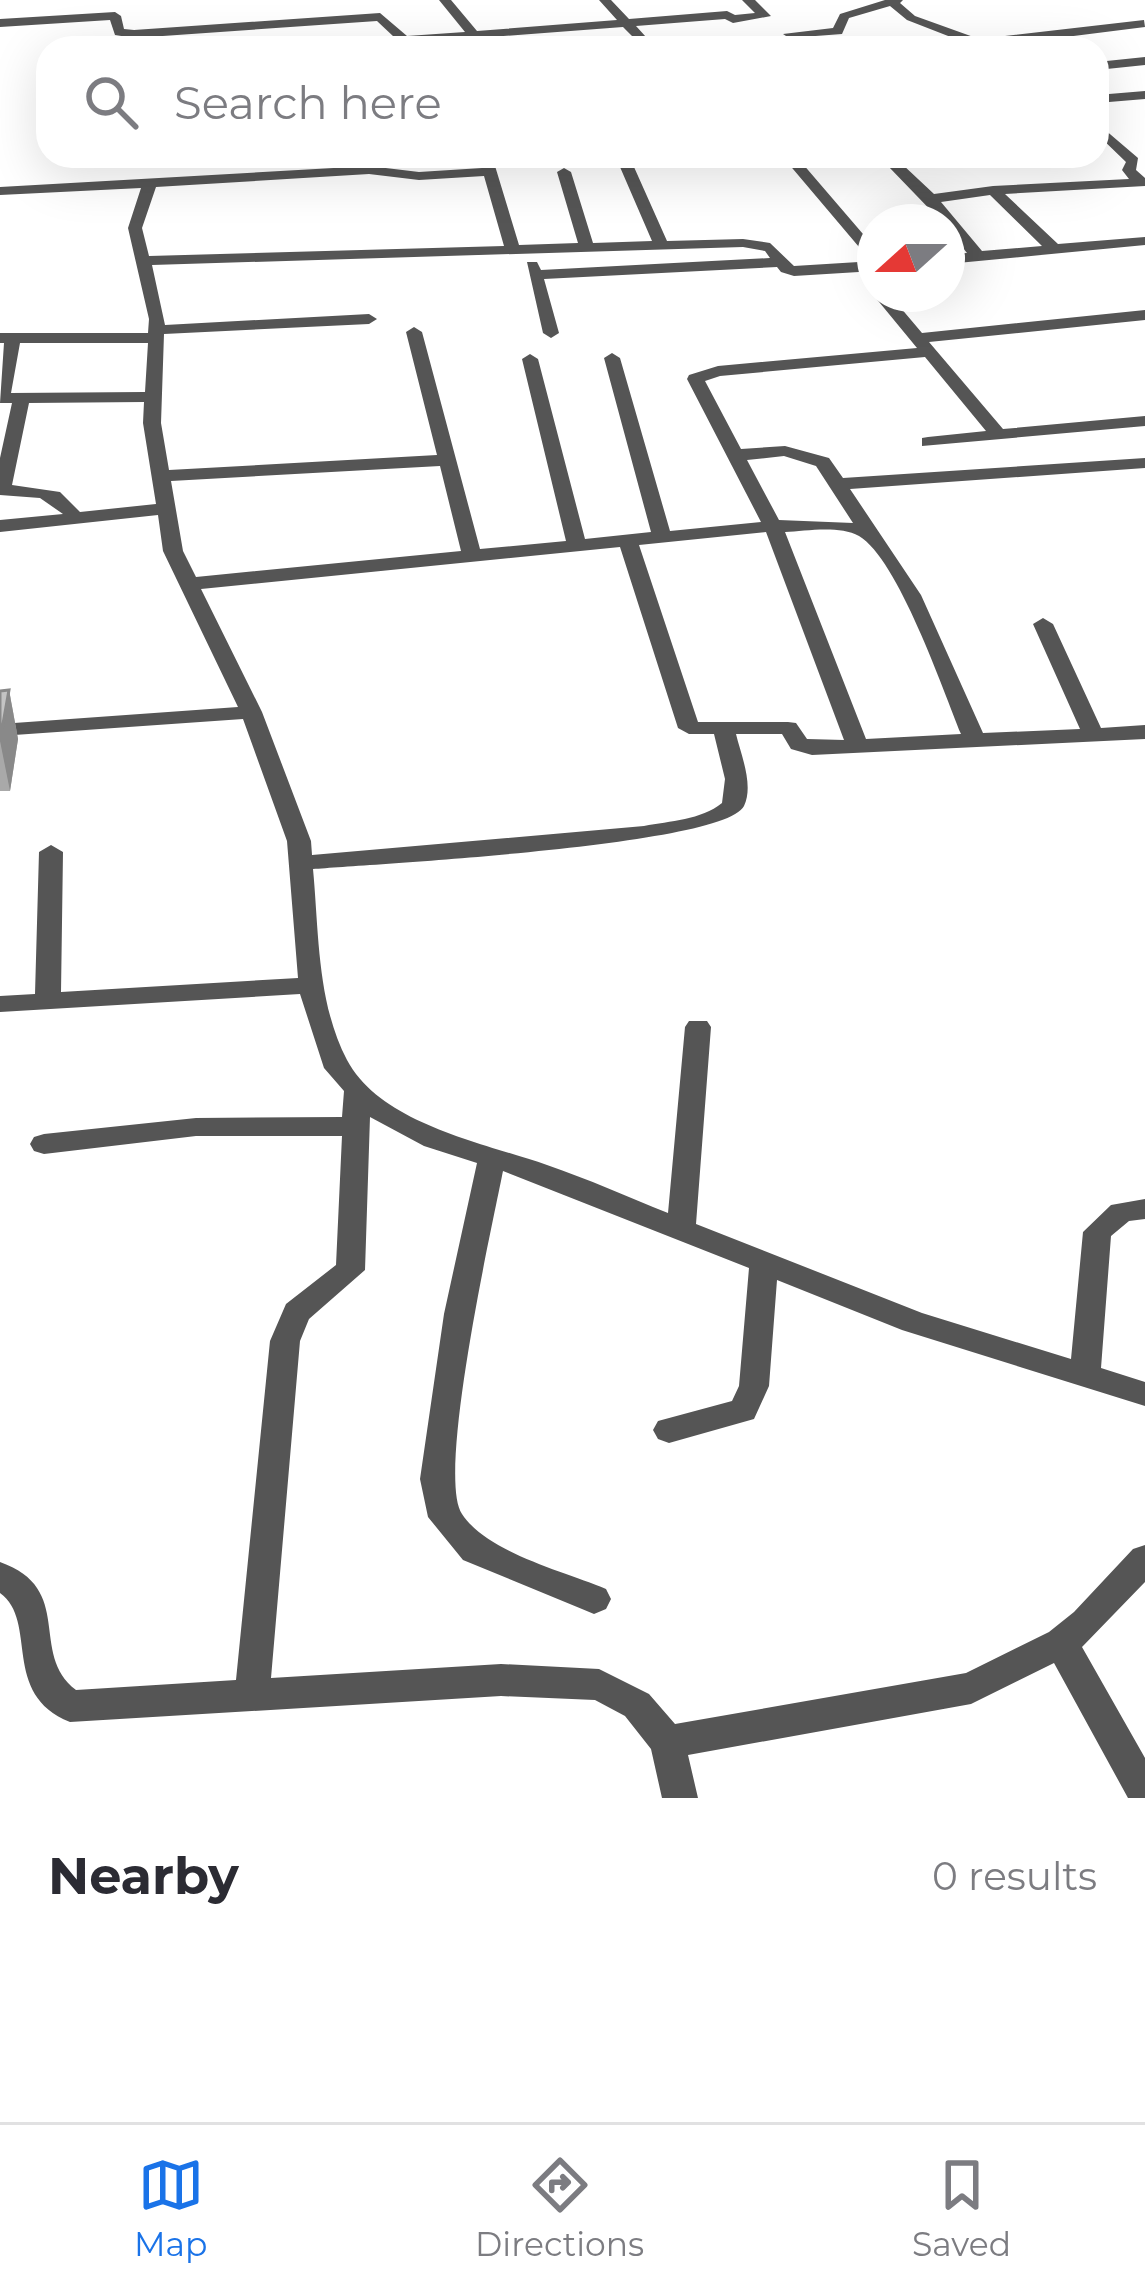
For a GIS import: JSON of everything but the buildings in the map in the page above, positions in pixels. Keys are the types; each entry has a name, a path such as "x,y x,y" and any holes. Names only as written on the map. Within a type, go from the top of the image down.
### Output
{"street":[{"path":"445,0 483,36"},
{"path":"605,0 637,36"},
{"path":"458,36 727,14 733,19 766,16 748,0"},
{"path":"789,34 838,31 844,16 894,1 911,18 960,36"},
{"path":"0,23 115,16 119,32 134,34 380,17 407,36"},
{"path":"1053,36 1144,24"},
{"path":"1109,64 1145,61"},
{"path":"1109,98 1145,95"},
{"path":"1109,139 1128,137"},
{"path":"1109,144 1132,160 1129,170 1142,182"},
{"path":"249,168 251,177"},
{"path":"329,168 331,172"},
{"path":"0,191 364,168"},
{"path":"408,168 431,176 470,168"},
{"path":"490,168 520,251 535,275 551,333"},
{"path":"627,168 662,247"},
{"path":"799,168 857,236"},
{"path":"898,168 978,256"},
{"path":"564,172 587,250"},
{"path":"931,199 993,190 1142,182"},
{"path":"150,183 135,228 157,334 152,397 172,551 251,712 304,863 311,985 327,1047 357,1091 377,1109 434,1139 983,1346 1085,1372 1145,1394"},
{"path":"993,190 1053,248"},
{"path":"965,257 1145,241"},
{"path":"142,261 760,244 794,272 857,268"},
{"path":"535,275 780,262"},
{"path":"896,312 999,436"},
{"path":"858,747 773,526 695,379 702,374 1145,316"},
{"path":"152,397 1,398 6,338 157,334 369,319"},
{"path":"414,332 472,556"},
{"path":"612,358 662,537"},
{"path":"530,359 577,546"},
{"path":"22,398 1,490 54,494 66,501 75,519"},
{"path":"928,442 1145,421"},
{"path":"738,455 802,454 823,462 900,572 976,743"},
{"path":"160,476 447,460"},
{"path":"840,484 1145,464"},
{"path":"0,526 164,509"},
{"path":"188,584 773,526 851,528 870,534"},
{"path":"628,541 684,724 697,729 788,728 805,747 1145,732"},
{"path":"1042,624 1094,735"},
{"path":"0,730 251,712"},
{"path":"304,863 644,833 722,815 733,805 736,778 723,728"},
{"path":"48,1001 51,852"},
{"path":"0,1004 311,985"},
{"path":"681,1229 698,1027"},
{"path":"252,1696 284,1341 296,1312 350,1270 357,1091"},
{"path":"44,1144 196,1127 356,1126"},
{"path":"492,1158 459,1314 436,1479 444,1517 475,1550 594,1599"},
{"path":"1085,1372 1097,1232 1121,1212 1145,1208"},
{"path":"668,1430 742,1410 754,1386 764,1262"},
{"path":"667,1742 971,1688 1061,1642 1086,1623 1145,1559"},
{"path":"0,1576 16,1582 27,1596 38,1676 50,1696 70,1706 502,1680 599,1685 637,1705 667,1742 680,1798"},
{"path":"1061,1642 1145,1793"}]}
